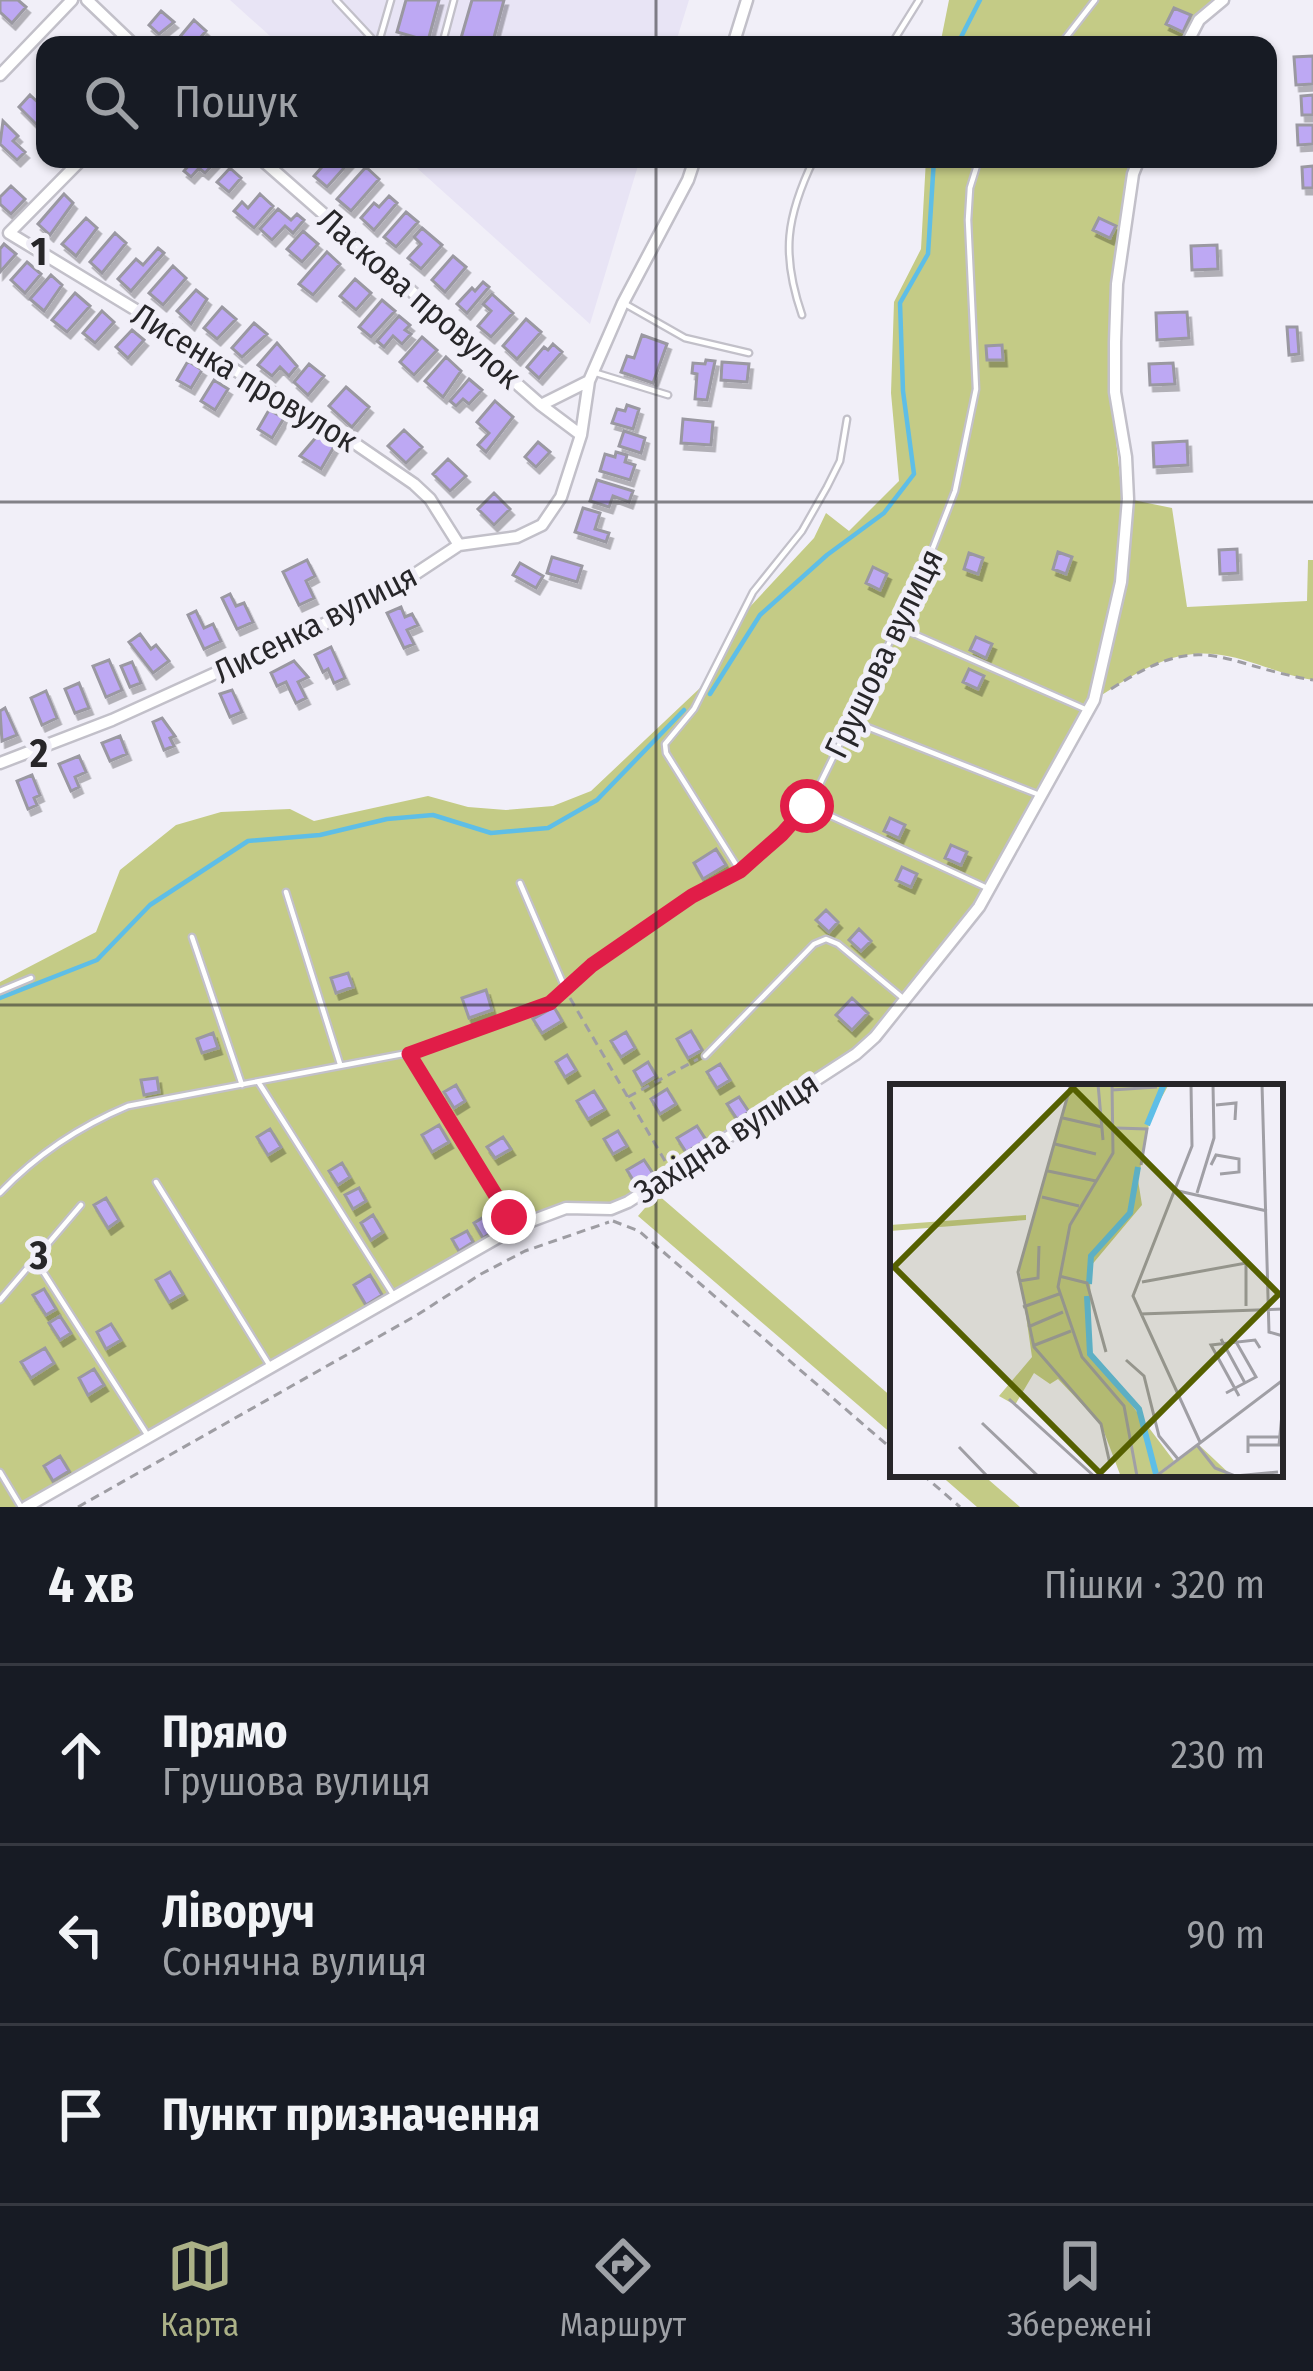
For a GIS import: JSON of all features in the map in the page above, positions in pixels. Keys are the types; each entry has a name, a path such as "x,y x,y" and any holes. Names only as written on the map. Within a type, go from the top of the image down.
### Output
{"street":[{"path":"37,36 72,0"},
{"path":"87,0 125,36"},
{"path":"736,36 747,0"},
{"path":"1190,36 1198,20 1223,0"},
{"path":"0,75 36,38"},
{"name":"Лисенка провулок","path":"73,168 9,233 398,472 430,499 459,545"},
{"name":"Ласкова провулок","path":"271,168 581,435"},
{"name":"Лисенка вулиця","path":"1,760 112,720 335,619 398,586 459,545 517,537 542,525 561,497 581,435 591,376 692,168"},
{"name":"Західна вулиця","path":"24,1507 512,1229 566,1208 610,1209 628,1202 875,1037 990,890 1092,706 1120,582 1126,520 1128,479 1115,392 1115,342 1117,284 1135,168"},
{"path":"542,405 591,376"}],"lane":[{"path":"336,0 370,36"},
{"path":"381,36 391,0"},
{"path":"444,36 454,0"},
{"path":"897,36 919,0"},
{"path":"1067,36 1095,0"},
{"path":"802,315 788,274 788,230 810,168"},
{"name":"Грушова вулиця","path":"0,1193 53,1145 91,1121 128,1106 409,1054 550,1003 592,965 692,896 740,871 782,834 807,806 898,627 944,523 971,425 976,353 968,220 976,168"},
{"path":"623,303 686,338 749,353"},
{"path":"591,376 668,395"},
{"path":"740,871 666,753 665,744 694,709 753,592 802,531 827,487 840,461 848,418"},
{"path":"898,627 1092,706"},
{"path":"851,721 1042,797"},
{"path":"807,806 990,890"},
{"path":"520,883 565,990"},
{"path":"286,892 341,1067"},
{"path":"192,937 243,1086"},
{"path":"705,1056 814,944 826,939 904,999"},
{"path":"0,991 32,978"},
{"path":"409,1054 512,1229"},
{"path":"259,1083 394,1298"},
{"path":"156,1182 272,1368"},
{"path":"0,1300 80,1205"},
{"path":"35,1259 148,1436"},
{"path":"0,1472 24,1507"}],"path":[{"path":"1092,706 1137,673 1176,655 1214,654 1313,680"},
{"path":"565,990 673,1173"},
{"path":"628,1097 705,1056"},
{"path":"611,1221 628,1202"},
{"path":"78,1507 481,1274 526,1251 611,1221 639,1231 890,1448"},
{"path":"925,1477 960,1507"}],"shaded area":[{"path":"230,0 689,0 678,36 270,36"},
{"path":"417,168 637,168 590,324"}],"green space":[{"path":"949,0 1213,0 1194,18 1186,36 942,36"},
{"path":"926,168 1133,168 1111,392 1122,496 1115,583 1088,699 976,903 855,1048 626,1197 609,1203 565,1202 515,1220 17,1507 0,1507 0,982 96,932 120,870 176,825 221,812 290,809 314,821 428,796 468,807 506,810 553,806 591,791 700,688 746,611 814,538 826,513 849,531 899,481 891,393 894,302 921,249"},
{"path":"1128,499 1172,508 1187,607 1307,601 1308,560 1313,560 1313,680 1226,656 1197,654 1150,666 1094,700 1121,582"},
{"path":"657,1194 890,1395 890,1432 638,1216"},
{"path":"942,1477 985,1477 1020,1507 977,1507"}],"building":[{"path":"0,0 18,0 26,7 12,23 0,12"},
{"path":"406,0 439,0 429,36 397,32"},
{"path":"472,0 504,0 494,36 462,36"},
{"path":"1174,8 1191,15 1183,32 1166,24"},
{"path":"161,11 174,22 159,34 149,25"},
{"path":"194,20 206,31 202,36 181,36"},
{"path":"1313,56 1313,84 1296,85 1294,57"},
{"path":"30,95 36,101 36,124 19,107"},
{"path":"1313,95 1313,115 1302,115 1301,96"},
{"path":"3,121 25,152 17,160 0,144"},
{"path":"1297,125 1313,125 1313,144 1298,145"},
{"path":"1313,166 1313,188 1303,188 1302,167"},
{"path":"230,168 241,178 229,192 217,182"},
{"path":"321,168 344,168 327,187 314,176"},
{"path":"365,168 379,179 351,211 337,199"},
{"path":"11,186 25,199 11,214 0,204 0,197"},
{"path":"64,194 73,203 50,235 38,224"},
{"path":"260,194 273,206 254,228 234,211 242,202 248,208"},
{"path":"389,196 397,203 374,230 361,218 374,203 379,207"},
{"path":"278,209 291,220 297,214 304,220 293,233 285,226 272,240 260,229"},
{"path":"406,212 418,222 396,247 384,237"},
{"path":"86,218 97,228 76,256 62,244"},
{"path":"1099,218 1116,226 1110,238 1093,230"},
{"path":"422,228 442,245 421,269 408,258 421,244 414,237"},
{"path":"303,231 318,244 302,262 287,249"},
{"path":"115,233 126,243 102,273 90,262"},
{"path":"4,244 16,254 0,272 0,249"},
{"path":"1217,245 1218,269 1192,270 1191,246"},
{"path":"158,248 164,253 131,291 118,279 136,259 143,265"},
{"path":"327,252 340,264 313,295 299,284"},
{"path":"453,256 466,267 445,292 432,280"},
{"path":"27,262 41,274 25,293 11,280"},
{"path":"173,266 186,278 163,305 149,293"},
{"path":"51,275 62,285 44,311 30,299"},
{"path":"355,279 371,293 356,310 340,296"},
{"path":"483,282 489,287 467,313 457,304"},
{"path":"196,290 207,299 191,324 177,311"},
{"path":"75,293 90,306 67,332 52,320"},
{"path":"492,294 513,313 491,337 478,326 491,311 483,304"},
{"path":"382,300 395,311 371,337 359,327"},
{"path":"222,307 236,319 217,339 204,328"},
{"path":"102,311 114,322 95,343 83,333"},
{"path":"1187,312 1189,338 1157,340 1156,313"},
{"path":"399,316 410,325 405,330 411,334 402,344 393,336 384,347 377,341"},
{"path":"526,319 541,332 517,359 503,346"},
{"path":"254,323 267,334 242,357 232,348"},
{"path":"1287,327 1297,327 1299,354 1289,355"},
{"path":"132,330 144,340 128,358 116,347"},
{"path":"642,335 667,344 653,383 621,372 627,356 634,358"},
{"path":"422,337 437,350 414,375 400,362"},
{"path":"277,343 297,366 289,376 280,367 272,376 258,365"},
{"path":"553,344 562,352 539,378 527,367 544,347 548,350"},
{"path":"1002,345 1003,360 987,360 986,346"},
{"path":"446,357 461,371 443,397 425,381"},
{"path":"188,361 202,370 191,388 177,380"},
{"path":"715,361 707,400 695,399 693,363 705,364"},
{"path":"722,362 749,364 747,382 721,380"},
{"path":"1173,363 1175,384 1150,385 1149,364"},
{"path":"309,364 324,376 308,395 294,382"},
{"path":"469,379 482,390 469,404 463,399 456,406 450,401"},
{"path":"214,380 228,389 215,410 201,401"},
{"path":"346,387 369,407 352,427 329,406"},
{"path":"495,401 513,417 486,452 478,445 489,433 477,422"},
{"path":"627,405 639,409 633,429 612,423 617,409 625,411"},
{"path":"269,410 284,418 272,438 258,429"},
{"path":"683,419 713,422 711,445 681,443"},
{"path":"404,430 422,447 406,463 388,446"},
{"path":"624,431 645,438 641,453 619,446"},
{"path":"318,435 335,445 321,469 300,456"},
{"path":"1187,441 1188,465 1154,467 1153,443"},
{"path":"538,442 550,452 536,467 525,457"},
{"path":"616,452 627,455 625,462 635,465 630,480 600,471 605,454 615,457"},
{"path":"448,459 466,476 450,491 433,474"},
{"path":"597,480 633,491 629,502 613,496 609,507 590,501"},
{"path":"494,493 510,509 494,525 478,509"},
{"path":"583,508 600,513 595,529 609,533 606,542 575,532"},
{"path":"1237,549 1238,573 1220,574 1219,550"},
{"path":"1058,552 1072,557 1066,574 1053,569"},
{"path":"969,553 983,558 978,574 964,569"},
{"path":"552,557 582,566 577,582 547,573"},
{"path":"307,560 315,576 306,581 314,598 299,605 283,572"},
{"path":"520,563 543,576 536,588 513,575"},
{"path":"873,567 887,574 880,590 866,583"},
{"path":"230,594 236,606 244,603 253,622 237,629 222,598"},
{"path":"401,607 405,617 412,614 418,625 407,630 414,644 404,648 387,613"},
{"path":"196,611 204,628 213,624 221,641 204,649 188,615"},
{"path":"140,634 169,661 153,673 129,642"},
{"path":"976,637 992,644 986,658 970,650"},
{"path":"331,647 345,678 334,683 315,655"},
{"path":"109,660 122,690 106,697 93,666"},
{"path":"294,661 308,677 298,682 306,698 296,703 286,682 277,686 271,673"},
{"path":"132,662 141,683 130,687 121,666"},
{"path":"969,669 984,676 978,689 963,682"},
{"path":"79,683 89,708 75,713 65,689"},
{"path":"232,690 242,712 230,717 220,694"},
{"path":"46,691 57,718 42,725 31,698"},
{"path":"5,708 17,735 2,741 0,711"},
{"path":"162,718 175,736 170,738 174,746 164,750 153,722"},
{"path":"120,736 127,754 110,761 102,743"},
{"path":"79,756 86,772 75,777 79,787 71,791 59,764"},
{"path":"32,775 40,795 34,798 37,805 28,809 17,781"},
{"path":"793,789 805,800 795,811 783,801"},
{"path":"890,818 905,825 899,838 884,831"},
{"path":"951,845 967,852 961,865 945,858"},
{"path":"716,849 726,865 703,879 694,863"},
{"path":"902,867 917,874 911,887 896,880"},
{"path":"826,910 838,922 829,932 816,920"},
{"path":"859,929 871,941 861,951 849,940"},
{"path":"348,973 353,987 336,993 331,978"},
{"path":"486,990 492,1010 469,1018 462,998"},
{"path":"852,998 868,1013 852,1030 836,1015"},
{"path":"554,1007 562,1021 542,1033 533,1019"},
{"path":"691,1031 702,1050 688,1058 677,1039"},
{"path":"626,1032 635,1048 621,1057 611,1041"},
{"path":"213,1033 218,1048 202,1053 197,1039"},
{"path":"567,1055 576,1070 565,1077 556,1062"},
{"path":"648,1062 656,1076 642,1085 634,1071"},
{"path":"720,1064 730,1080 717,1088 707,1072"},
{"path":"157,1078 159,1092 144,1095 141,1080"},
{"path":"456,1085 465,1101 454,1108 444,1092"},
{"path":"667,1089 676,1104 660,1114 651,1099"},
{"path":"594,1091 605,1109 588,1119 577,1101"},
{"path":"739,1097 749,1112 737,1119 727,1104"},
{"path":"439,1125 449,1142 432,1152 422,1135"},
{"path":"697,1126 706,1140 686,1152 677,1138"},
{"path":"270,1129 281,1147 268,1155 257,1137"},
{"path":"618,1131 627,1146 613,1154 604,1139"},
{"path":"503,1137 511,1149 495,1158 487,1147"},
{"path":"644,1160 654,1175 636,1185 627,1170"},
{"path":"342,1163 350,1177 338,1185 329,1171"},
{"path":"359,1188 366,1201 353,1209 345,1195"},
{"path":"106,1198 119,1220 108,1228 94,1205"},
{"path":"490,1213 499,1228 483,1238 474,1223"},
{"path":"373,1215 383,1232 371,1240 361,1223"},
{"path":"467,1231 473,1242 459,1251 452,1239"},
{"path":"170,1272 183,1294 169,1302 156,1280"},
{"path":"370,1275 382,1295 366,1305 354,1285"},
{"path":"44,1289 56,1309 46,1315 33,1295"},
{"path":"60,1316 71,1333 60,1340 49,1323"},
{"path":"111,1324 121,1340 106,1349 97,1332"},
{"path":"45,1348 54,1363 31,1378 21,1362"},
{"path":"94,1369 104,1385 88,1395 79,1378"},
{"path":"60,1456 69,1471 53,1481 44,1466"}],"waterway":[{"path":"962,36 980,0"},
{"path":"710,694 760,615 827,555 884,513 914,474 903,391 900,303 928,254 933,168"},
{"path":"0,998 97,960 150,905 248,841 320,835 387,819 433,815 491,833 548,828 597,800 684,710"}],"route":[{"path":"509,1217 409,1054 550,1003 592,965 692,896 740,871 807,806"}]}
